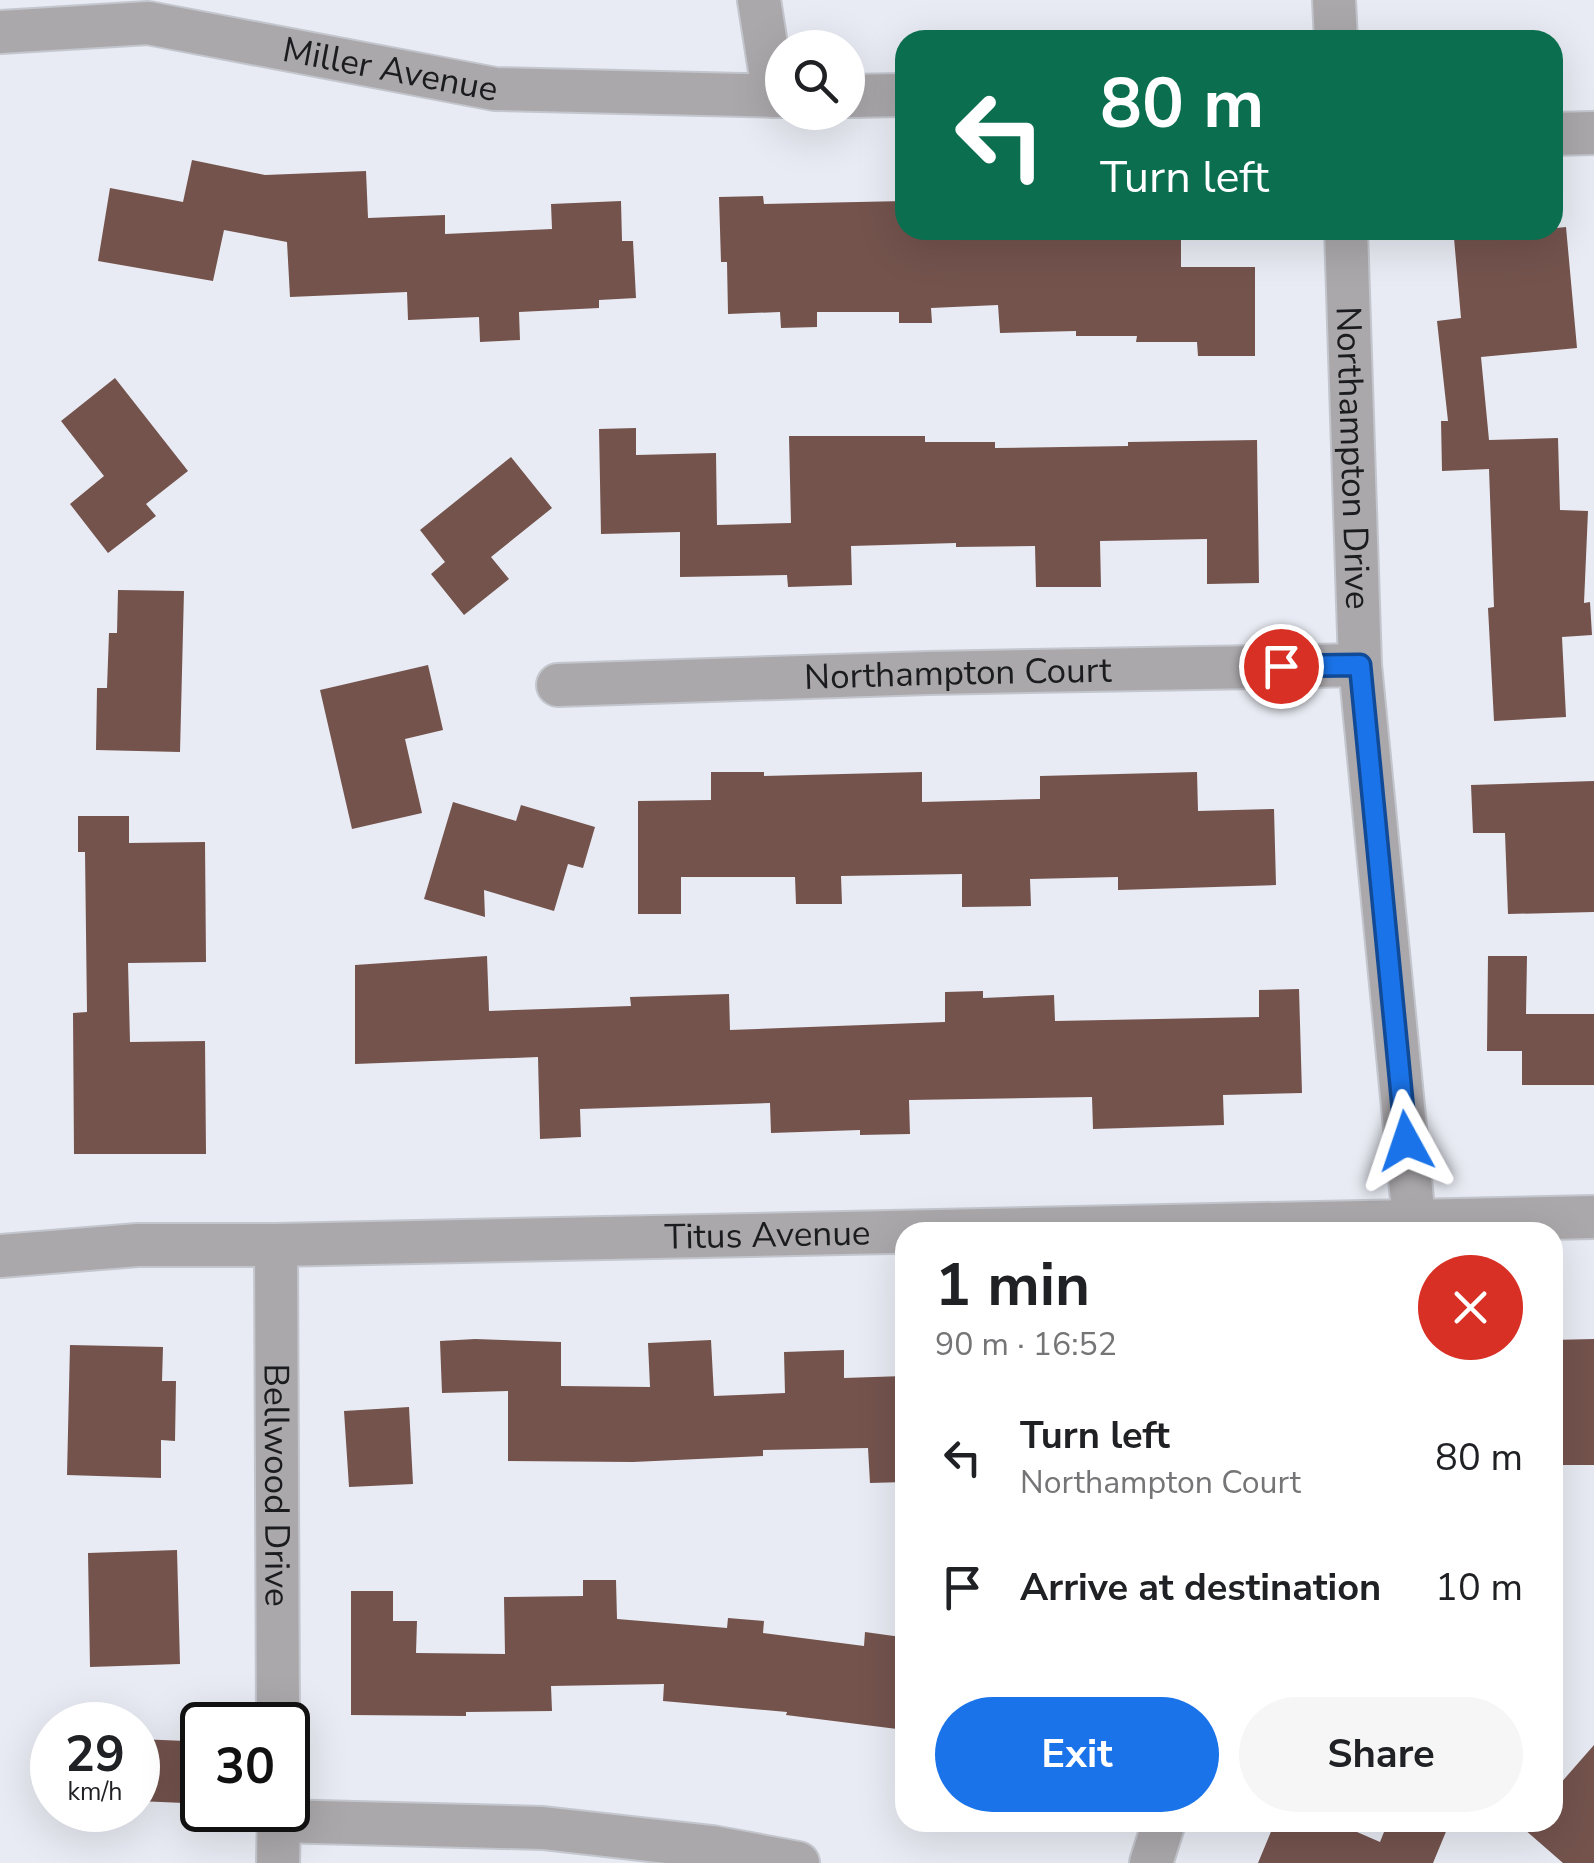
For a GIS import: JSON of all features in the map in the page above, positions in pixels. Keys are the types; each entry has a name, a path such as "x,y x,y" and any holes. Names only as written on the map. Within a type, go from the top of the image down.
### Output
{"street":[{"path":"758,0 765,34"},
{"path":"1334,0 1336,30"},
{"name":"Miller Avenue","path":"0,32 148,23 494,90 765,96"},
{"path":"865,96 895,96"},
{"path":"1563,134 1594,133"},
{"name":"Northampton Drive","path":"1346,240 1360,665 1414,1220"},
{"name":"Northampton Court","path":"558,685 948,672 1360,665"},
{"name":"Titus Avenue","path":"1323,1222 1594,1216"},
{"name":"Titus Avenue","path":"0,1256 138,1245 895,1231"},
{"name":"Bellwood Drive","path":"276,1245 278,1702"},
{"path":"310,1817 543,1828 712,1847 798,1863"},
{"path":"278,1863 279,1832"},
{"path":"1151,1863 1161,1832"}],"building":[{"path":"192,160 265,175 366,171 368,218 445,215 445,234 552,229 551,204 621,201 622,241 633,241 636,298 599,300 599,308 519,312 520,340 480,342 479,317 408,320 407,292 290,297 287,242 224,230 213,281 98,261 110,188 183,202"},
{"path":"763,196 764,204 895,201 895,240 1181,240 1181,267 1255,267 1255,356 1198,356 1197,342 1136,342 1137,336 1076,336 1076,331 1000,333 998,305 931,308 932,323 899,323 899,312 817,312 817,327 781,328 780,312 728,314 719,197"},
{"path":"1566,227 1577,348 1481,357 1489,440 1558,438 1560,510 1588,511 1584,603 1590,602 1592,635 1562,637 1566,717 1494,721 1488,608 1494,607 1489,469 1442,471 1441,421 1448,421 1437,321 1461,318 1454,240 1563,240"},
{"path":"115,378 188,471 146,504 156,516 108,553 70,504 104,476 61,421"},
{"path":"636,428 636,455 716,453 717,525 791,523 789,436 925,436 925,442 995,442 995,448 1257,440 1259,583 1207,584 1207,539 1100,541 1101,587 1036,587 1035,546 956,547 956,543 851,546 852,585 788,587 787,575 680,577 680,532 601,534 599,429"},
{"path":"511,457 552,508 491,557 509,579 464,615 431,574 445,562 420,530"},
{"path":"118,590 184,591 180,752 96,750 97,688 107,688 109,633 117,633"},
{"path":"428,665 443,730 405,739 422,813 352,829 320,690"},
{"path":"711,772 764,772 764,776 922,772 922,802 1040,799 1040,776 1197,772 1198,811 1274,809 1276,885 1118,890 1118,877 1030,879 1031,906 962,907 962,874 841,876 842,904 796,904 795,877 681,877 681,914 638,914 638,801 711,800"},
{"path":"1594,781 1594,912 1508,914 1505,833 1473,833 1471,785"},
{"path":"453,802 516,821 521,805 595,827 583,868 568,864 554,911 484,890 485,917 424,899"},
{"path":"78,816 129,816 129,843 205,842 206,962 128,963 130,1042 205,1041 206,1154 74,1154 73,1013 87,1012 85,852 78,852"},
{"path":"487,956 489,1011 631,1006 630,997 729,994 730,1030 945,1022 945,992 983,991 983,998 1054,995 1055,1021 1259,1017 1259,990 1299,989 1302,1093 1223,1095 1224,1125 1093,1129 1092,1097 909,1100 910,1134 860,1135 860,1130 771,1133 770,1103 580,1109 581,1137 540,1139 538,1057 355,1064 355,965"},
{"path":"1488,956 1527,956 1526,1014 1594,1014 1594,1085 1522,1085 1522,1051 1487,1051"},
{"path":"1594,1339 1594,1465 1563,1465 1563,1340"},
{"path":"711,1340 714,1396 785,1393 784,1352 844,1350 844,1378 895,1376 895,1482 870,1483 868,1448 763,1450 763,1456 633,1462 508,1461 508,1391 442,1393 440,1341 561,1342 561,1386 650,1387 648,1343"},
{"path":"70,1345 163,1347 162,1381 176,1381 175,1441 161,1440 161,1478 67,1475"},
{"path":"409,1407 413,1484 349,1487 344,1411"},
{"path":"177,1550 180,1664 90,1667 88,1553"},
{"path":"583,1580 616,1580 617,1619 727,1628 728,1618 764,1621 763,1633 864,1646 865,1632 895,1636 895,1729 786,1715 787,1712 663,1701 664,1684 551,1686 552,1711 466,1712 466,1716 351,1715 351,1591 393,1591 393,1621 417,1621 416,1653 505,1654 504,1597 583,1596"},
{"path":"160,1740 180,1741 180,1803 160,1802"},
{"path":"1594,1745 1594,1863 1563,1863 1527,1832 1563,1832 1563,1780"},
{"path":"1271,1832 1357,1832 1380,1842 1384,1832 1446,1832 1433,1863 1258,1863"}],"route":[{"path":"1281,666 1360,665 1406,1141"}]}
